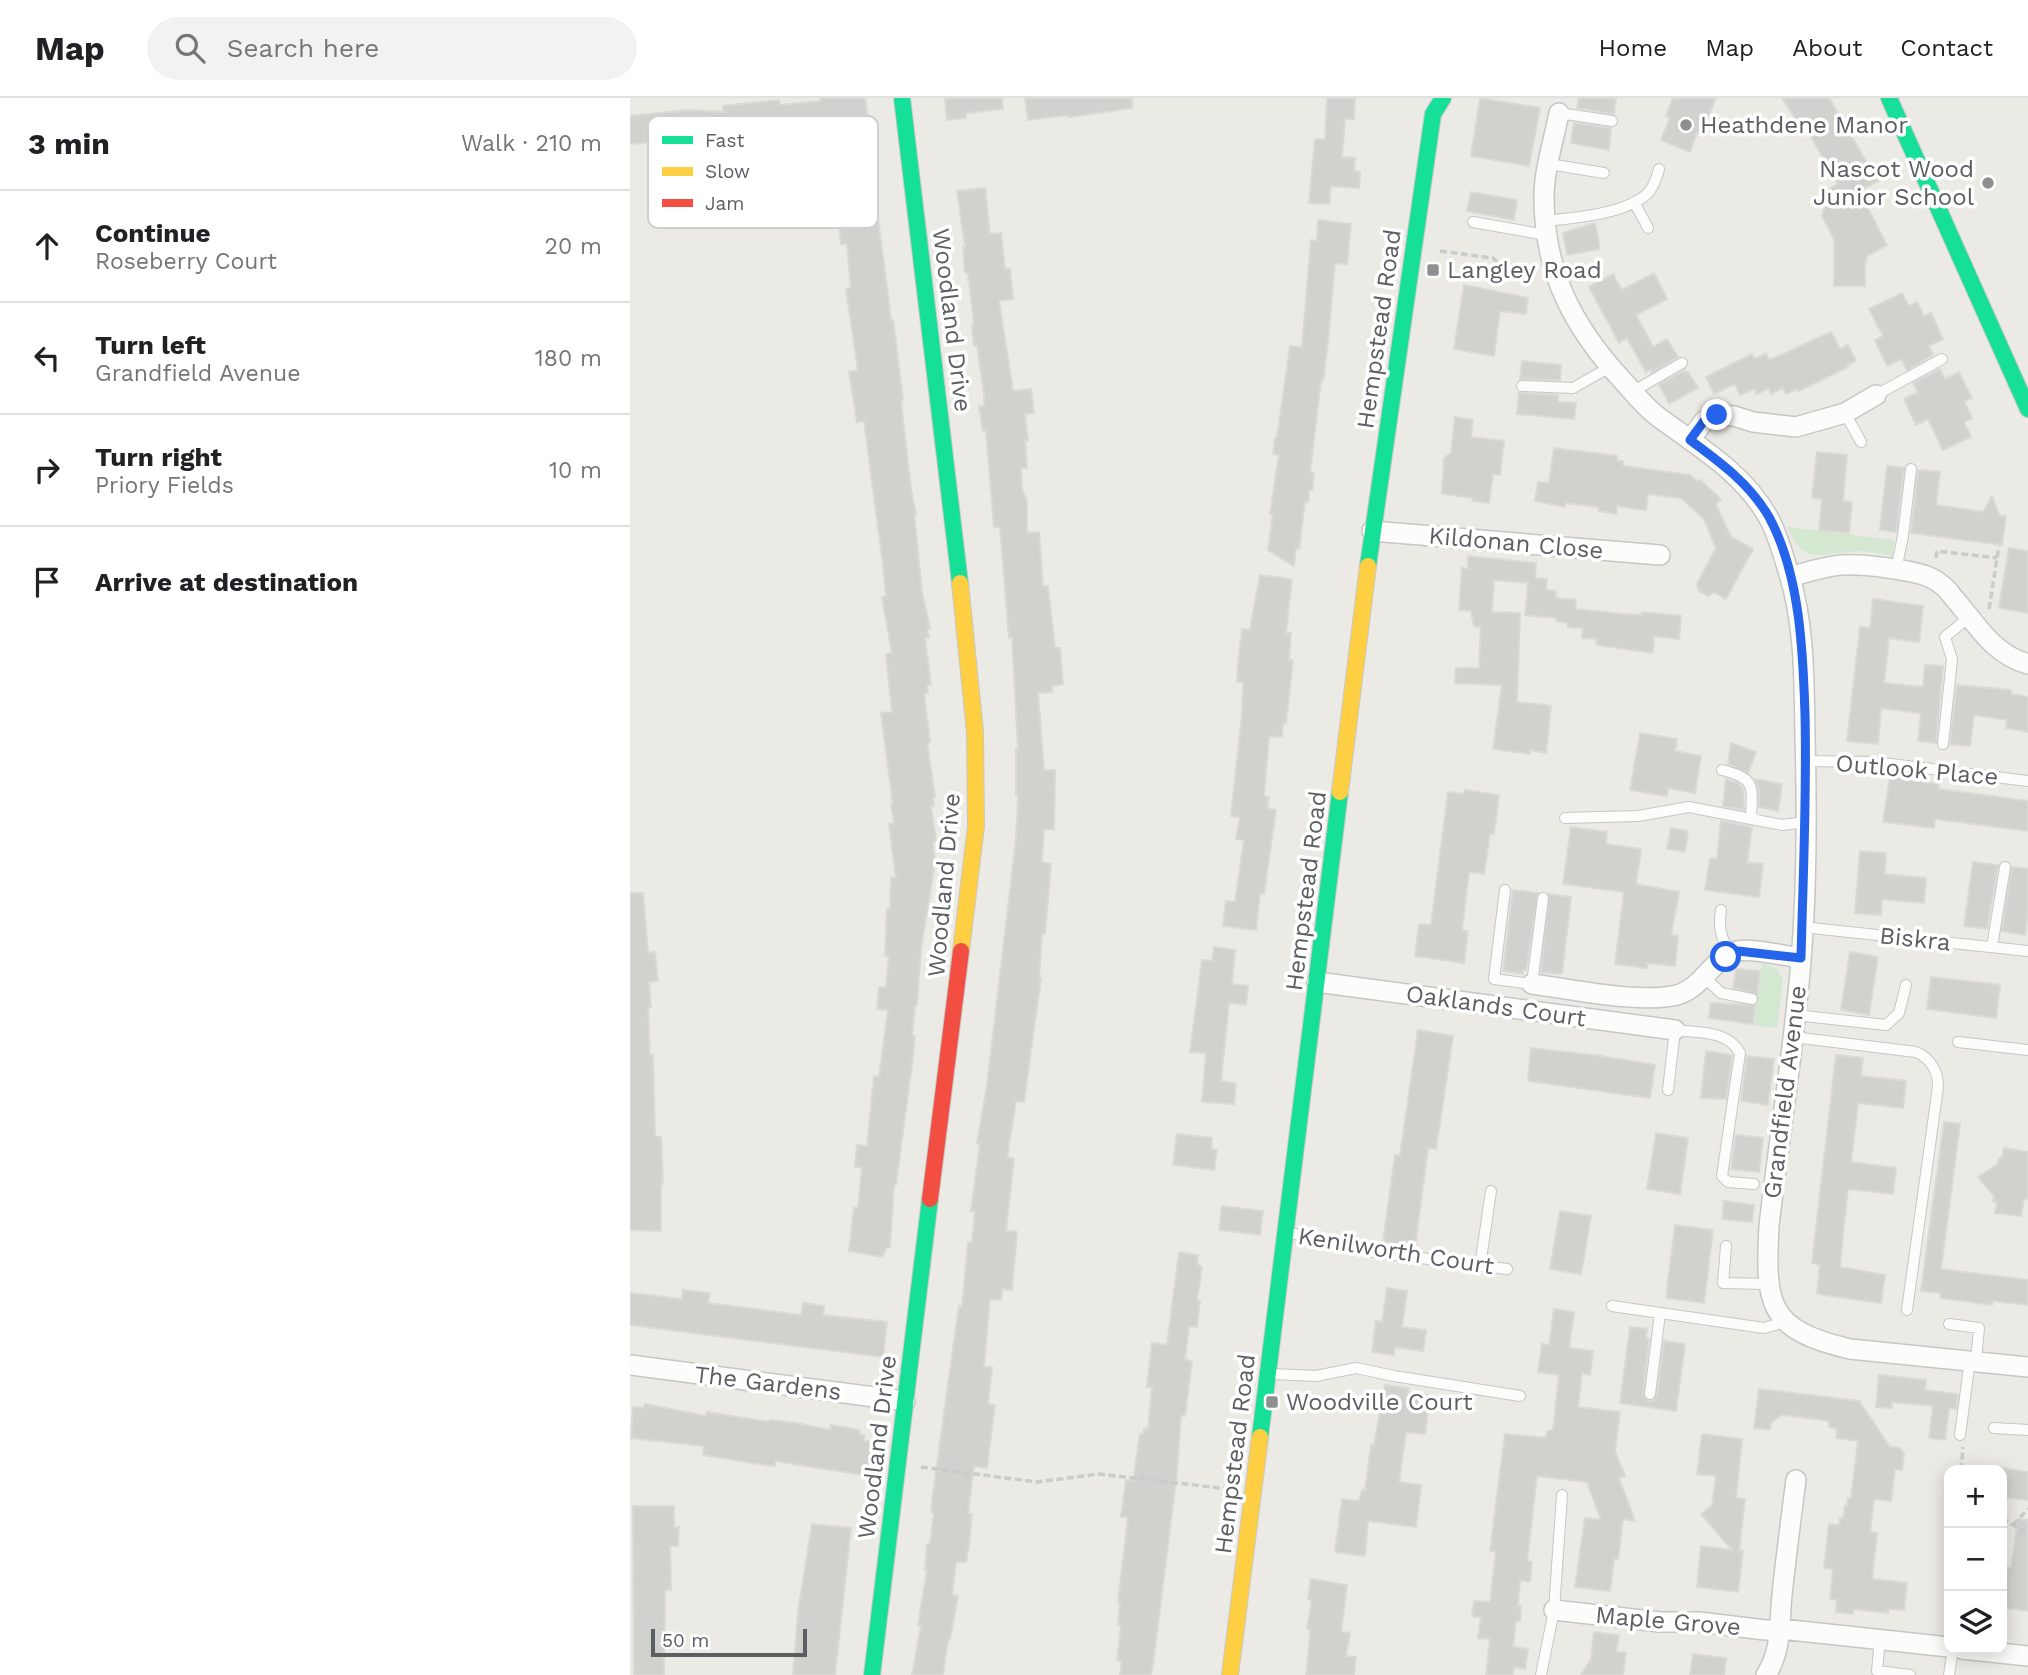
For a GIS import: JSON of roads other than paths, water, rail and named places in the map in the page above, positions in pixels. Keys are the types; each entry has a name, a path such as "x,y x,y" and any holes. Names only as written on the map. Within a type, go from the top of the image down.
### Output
{"street":[{"name":"Woodland Drive","path":"872,1675 972,865 976,779 968,650 902,98"},
{"path":"1426,98 1433,114"},
{"name":"Hempstead Road","path":"1230,1675 1372,531 1433,114 1443,98"},
{"path":"1889,98 2026,395"},
{"name":"Grandfield Avenue","path":"1559,113 1544,193 1546,228 1554,270 1567,303 1577,322 1632,392 1653,413 1728,468 1760,503 1770,519 1790,577 1801,638 1806,822 1801,958 1769,1226 1767,1284 1773,1305 1785,1322"},
{"path":"1690,440 1704,421 1717,415 1796,427 1845,413 1876,395"},
{"name":"Kildonan Close","path":"1372,531 1660,555"},
{"path":"1790,577 1844,565 1921,574 1934,579 1954,597 1998,649 2011,658 2028,664"},
{"path":"1532,984 1652,999 1681,994 1731,954 1748,951 1801,958"},
{"name":"Oaklands Court","path":"1317,982 1675,1030"},
{"path":"1785,1322 1812,1339 1850,1349 2028,1367"},
{"name":"The Gardens","path":"630,1365 905,1401"},
{"path":"1766,1675 1774,1661 1781,1629 1796,1480"},
{"name":"Maple Grove","path":"1554,1610 1660,1622 1699,1622 1765,1630 1781,1629 1944,1647"},
{"path":"2007,1654 2028,1656"}],"lane":[{"path":"1559,113 1612,121"},
{"path":"1549,164 1604,173"},
{"path":"1473,222 1546,228 1612,210 1647,194 1659,169"},
{"path":"1634,202 1648,228"},
{"path":"1876,395 1941,359"},
{"path":"1632,392 1682,362"},
{"path":"1522,386 1573,388 1610,367"},
{"path":"1845,413 1861,442"},
{"path":"1896,570 1911,469"},
{"path":"1943,744 1952,659 1945,637 1974,623"},
{"name":"Outlook Place","path":"1806,761 1875,762 2028,781"},
{"path":"1722,770 1743,776 1747,780 1751,789 1751,819"},
{"path":"1565,818 1638,816 1689,807 1782,825 1806,822"},
{"path":"1992,947 2005,867"},
{"path":"1505,890 1494,979 1532,984 1543,898"},
{"path":"1721,910 1718,927 1731,954"},
{"name":"Biskra","path":"1802,927 2028,951"},
{"path":"1704,978 1721,993 1752,999"},
{"path":"1795,1015 1886,1025 1899,1013 1906,985"},
{"path":"1668,1090 1675,1030 1731,1040 1740,1053 1722,1176 1728,1182 1754,1184"},
{"path":"1793,1037 1916,1052 1929,1060 1937,1073 1938,1087 1907,1310"},
{"path":"1958,1042 2028,1050"},
{"path":"1480,1266 1491,1191"},
{"name":"Kenilworth Court","path":"1286,1232 1373,1252 1507,1269"},
{"path":"1726,1245 1723,1283 1767,1284"},
{"path":"1612,1306 1765,1328 1785,1322"},
{"path":"1650,1394 1660,1313"},
{"path":"1949,1324 1979,1328 1960,1435"},
{"path":"1269,1374 1316,1376 1356,1368 1520,1396"},
{"path":"1994,1428 2028,1430"},
{"path":"1541,1675 1554,1610 1562,1494"},
{"path":"1880,1639 1877,1671 1910,1675"},
{"path":"1949,1675 1951,1654"}],"place":[{"name":"Heathdene Manor","path":"1686,125"},
{"name":"Nascot Wood Junior School","path":"1988,183"},
{"name":"Langley Road","path":"1433,270"},
{"name":"Woodville Court","path":"1272,1402"}]}
